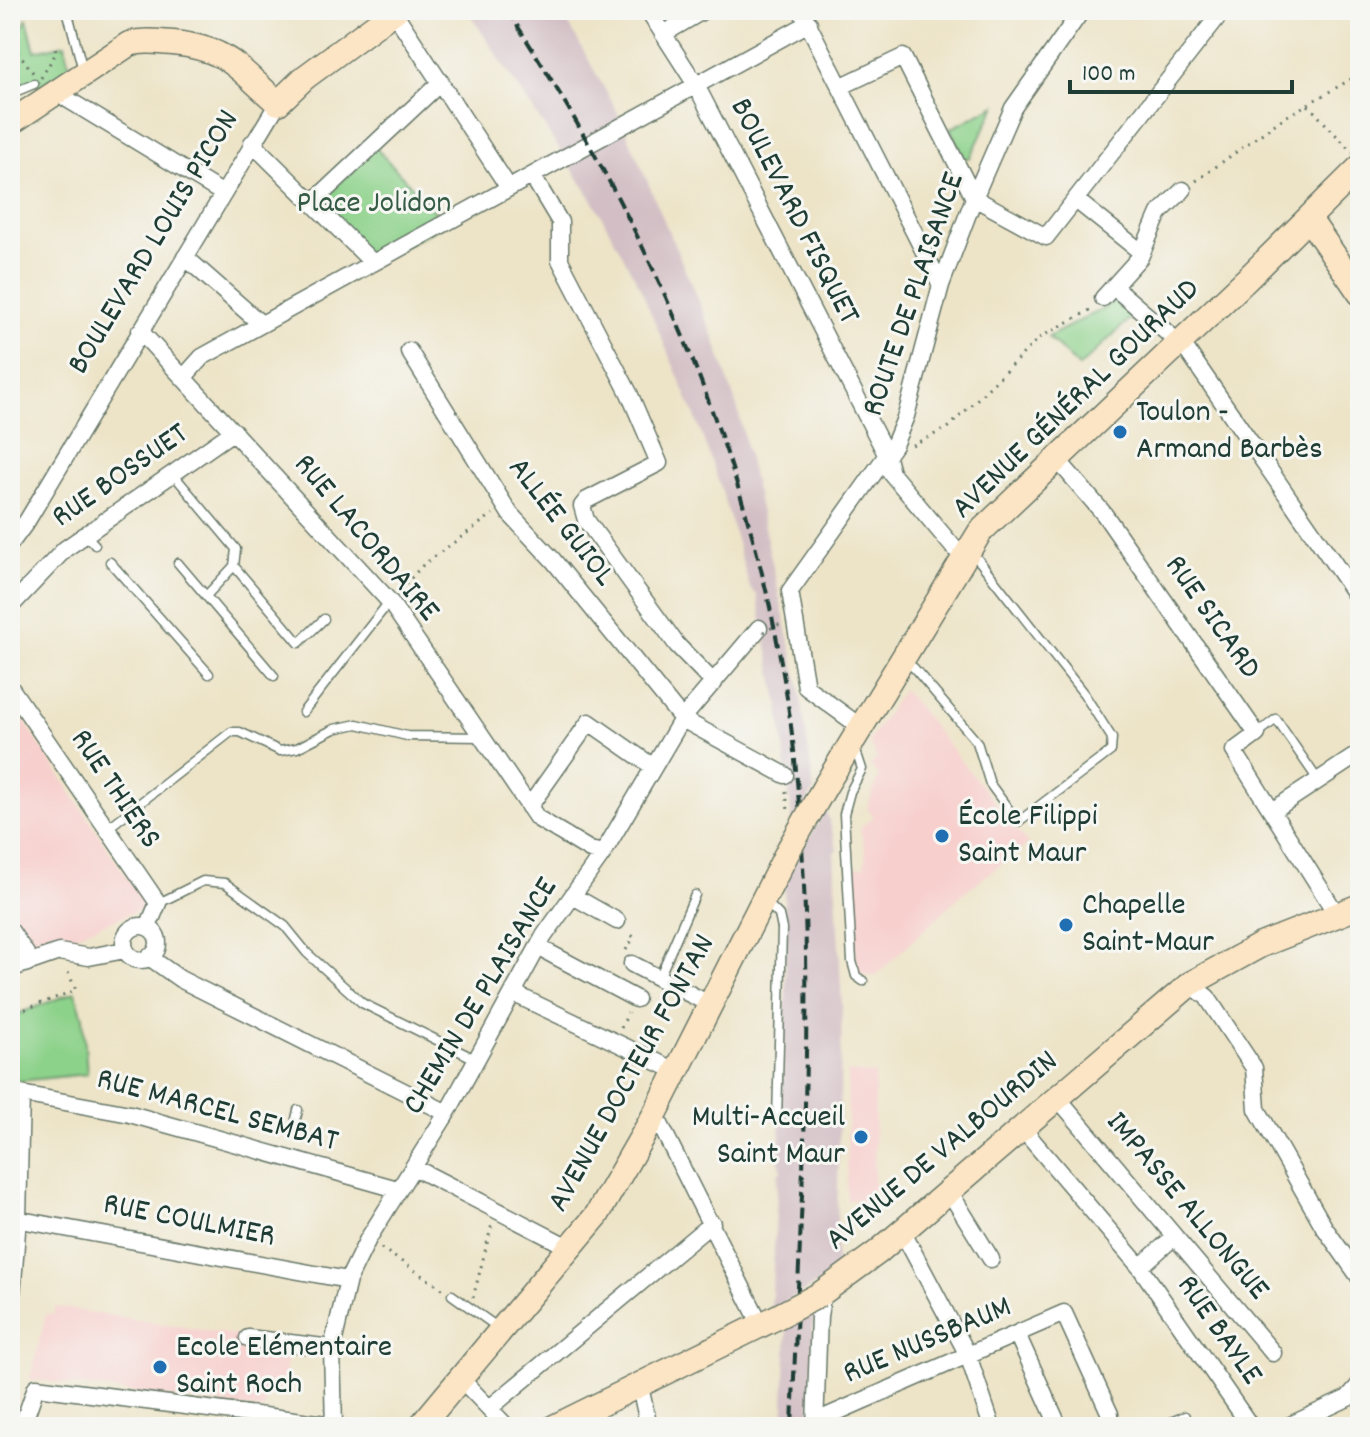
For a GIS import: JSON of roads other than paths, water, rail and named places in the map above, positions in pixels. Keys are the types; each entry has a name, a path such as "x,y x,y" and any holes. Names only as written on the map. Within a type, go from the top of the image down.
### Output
{"main road":[{"name":"BOULEVARD LOUIS PICON","path":"278,103 304,78 395,11"},
{"path":"10,123 46,88 84,74 129,44 142,40 206,46 226,56 278,103"},
{"name":"AVENUE GÉNÉRAL GOURAUD","path":"789,849 967,553 1003,506 1180,343 1309,219 1360,164"},
{"path":"1309,219 1360,293"},
{"name":"AVENUE DOCTEUR FONTAN","path":"420,1427 572,1249 597,1215 655,1114 789,849"},
{"name":"AVENUE DE VALBOURDIN","path":"554,1427 640,1387 821,1294 902,1231 1190,984 1261,945 1360,906"}],"street":[{"name":"BOULEVARD FISQUET","path":"648,10 696,85 886,454 891,473 954,548 967,553"},
{"path":"663,34 704,10"},
{"name":"ROUTE DE PLAISANCE","path":"857,736 806,687 790,591 886,454 906,416 941,285 1013,108 1082,10"},
{"path":"842,86 903,57 974,198 1046,237 1223,10"},
{"path":"395,11 509,188"},
{"path":"185,376 202,357 696,85 805,16 941,285"},
{"path":"313,202 441,82"},
{"path":"46,88 222,193"},
{"name":"BOULEVARD LOUIS PICON","path":"10,544 278,103"},
{"path":"252,143 373,263"},
{"path":"533,177 560,222 560,260 629,393 659,463 587,500 582,506 586,520 677,645 714,683"},
{"path":"1183,190 1159,213 1141,252 1108,293 1180,343 1360,601"},
{"path":"1076,200 1141,252"},
{"path":"185,257 261,324"},
{"name":"RUE LACORDAIRE","path":"140,331 185,376 390,602 537,818 590,850 603,853"},
{"name":"ALLÉE GUIOL","path":"409,351 504,506 682,719"},
{"name":"RUE BOSSUET","path":"10,607 65,549 90,540 173,474 234,431"},
{"name":"RUE SICARD","path":"1057,459 1104,514 1257,734"},
{"name":"CHEMIN DE PLAISANCE","path":"334,1426 332,1348 348,1280 368,1239 447,1113 538,947 603,853 682,719 761,630"},
{"name":"RUE THIERS","path":"10,687 158,903"},
{"path":"682,719 785,775"},
{"path":"529,807 589,722 652,766"},
{"path":"1257,734 1234,751 1337,915"},
{"path":"1272,811 1360,753"},
{"path":"573,896 617,921"},
{"path":"148,927 158,903"},
{"path":"125,950 125,936 130,929 148,927"},
{"path":"10,969 59,952 89,957 125,950 140,960 149,957 158,944 156,935 148,927"},
{"path":"10,930 31,961"},
{"path":"538,947 636,999"},
{"path":"149,957 180,979 447,1113"},
{"path":"632,964 711,1005"},
{"path":"1190,984 1207,997 1254,1068 1257,1109 1324,1227 1360,1278"},
{"path":"514,990 521,997 676,1071"},
{"path":"10,1321 16,1095"},
{"name":"RUE MARCEL SEMBAT","path":"16,1095 130,1114 288,1153 397,1189"},
{"name":"IMPASSE ALLONGUE","path":"1057,1097 1273,1353"},
{"path":"655,1114 767,1322"},
{"name":"RUE BAYLE","path":"1021,1127 1140,1267 1251,1427"},
{"path":"413,1167 572,1249"},
{"path":"949,1191 991,1259"},
{"name":"RUE COULMIER","path":"14,1218 348,1280"},
{"path":"491,1407 712,1223"},
{"path":"902,1231 968,1355 992,1427"},
{"name":"RUE BAYLE","path":"1140,1267 1174,1237"},
{"path":"815,1425 821,1294"},
{"name":"RUE NUSSBAUM","path":"815,1425 1064,1313 1110,1414"},
{"path":"1017,1334 1059,1427"},
{"path":"248,1338 332,1348"},
{"path":"461,1379 507,1427"},
{"path":"1286,1427 1348,1398 1357,1385"},
{"path":"22,1427 36,1387 334,1426"},
{"path":"640,1387 649,1427"}],"lane":[{"path":"11,40 15,10"},
{"path":"67,10 84,74"},
{"path":"10,94 46,88"},
{"path":"173,474 236,549 234,566 206,596"},
{"path":"904,661 914,668 977,742 990,784 1018,822 1111,751 1112,738 1084,694 967,553"},
{"path":"110,562 209,674"},
{"path":"178,563 274,676"},
{"path":"234,566 299,643 324,619"},
{"path":"303,712 390,602"},
{"path":"1257,734 1276,719 1318,780"},
{"path":"107,829 231,732 240,732 280,751 297,748 334,729 357,724 407,736 482,737"},
{"path":"857,736 862,769 850,792 844,826 852,961 856,976 863,981"},
{"path":"158,903 203,881 225,883 285,926 315,960 362,1003 477,1060"},
{"path":"659,978 695,895"},
{"path":"764,900 779,915 782,929 777,1120"},
{"path":"452,1295 501,1330"},
{"path":"1158,1427 1185,1416"}],"railway":[{"path":"507,10 562,97 613,188 659,282 700,378 735,476 763,577 784,678 797,781 806,942 805,1104 792,1427"}],"place":[{"name":"Toulon - Armand Barbès","path":"1120,432"},
{"name":"École Filippi Saint Maur","path":"942,836"},
{"name":"Chapelle Saint-Maur","path":"1066,925"},
{"name":"Multi-Accueil Saint Maur","path":"861,1137"},
{"name":"Ecole Elémentaire Saint Roch","path":"160,1367"}],"park label":[{"name":"Place Jolidon","path":"374,205"}]}
